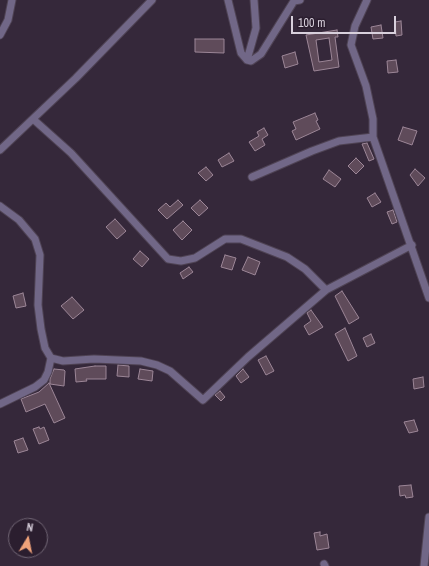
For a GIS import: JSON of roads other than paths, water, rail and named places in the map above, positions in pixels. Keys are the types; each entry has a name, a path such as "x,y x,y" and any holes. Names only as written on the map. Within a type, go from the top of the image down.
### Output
{"street":[{"path":"0,35 8,20 12,0"},
{"path":"0,150 32,118 76,78 152,0"},
{"path":"228,0 241,54 247,60"},
{"path":"247,60 256,28 254,0"},
{"path":"247,60 255,59 261,54 296,0"},
{"path":"367,0 355,26 351,45 366,86 373,119 373,137 412,245 429,298"},
{"path":"32,118 71,153 168,259 180,261 195,258 225,239 241,239 287,257 305,269 326,290"},
{"path":"252,177 339,141 373,137"},
{"path":"0,206 19,220 35,239 40,255 38,305 41,329 45,348 51,358 63,362 94,359 141,361 157,364 170,371 203,400 248,357 326,290 412,245"},
{"path":"0,404 35,387 44,380 48,372 51,358"},
{"path":"424,566 429,517"}]}
